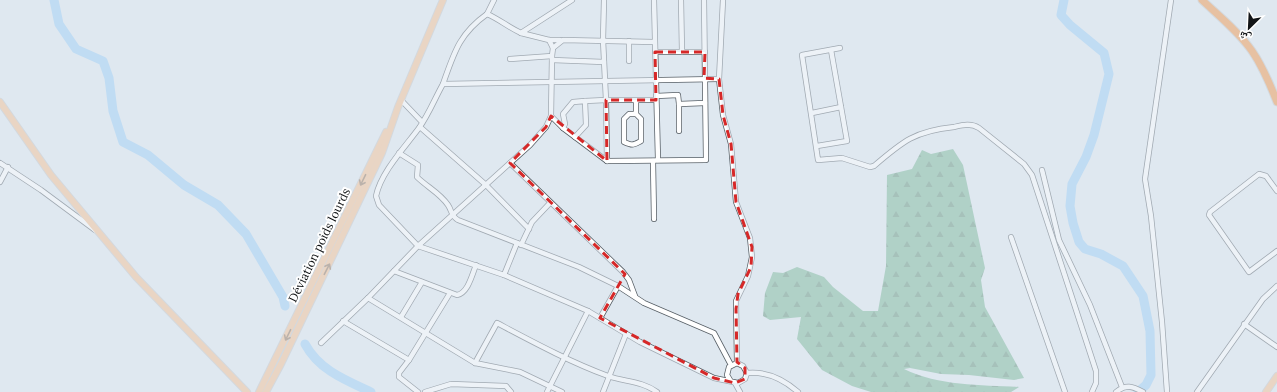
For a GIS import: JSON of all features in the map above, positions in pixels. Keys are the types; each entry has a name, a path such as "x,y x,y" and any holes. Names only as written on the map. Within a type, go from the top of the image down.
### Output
{"highway":[{"path":"1202,0 1235,31 1252,51 1269,81 1277,102"}],"main road":[{"name":"Déviation poids lourds","path":"259,392 402,100 443,0"},
{"path":"0,102 51,175 136,277 248,392"},
{"name":"Déviation poids lourds","path":"266,392 281,364 382,153 398,107"},
{"path":"1266,392 1277,376"}],"street":[{"path":"494,0 487,14 476,22 455,48 443,84 421,124 399,153 376,196 379,206 418,246 504,275 588,311 626,334 714,378 722,381 730,380 735,383 740,392"},
{"path":"521,33 572,0"},
{"path":"604,0 603,40 607,161"},
{"path":"654,0 656,98 654,219"},
{"path":"681,0 682,52"},
{"path":"551,116 563,128 607,161 706,160 704,0"},
{"path":"723,0 718,78 723,115 731,144 736,202 752,247 751,267 736,301 737,363"},
{"path":"1167,392 1159,292 1151,216 1145,179 1171,0"},
{"path":"487,14 501,20 506,25 521,33 549,40 629,40 654,42"},
{"path":"320,343 368,298 418,246 510,163 546,127 551,116 553,81 553,48 549,40"},
{"path":"553,48 562,40"},
{"path":"629,40 629,60"},
{"path":"840,48 802,54 812,112 818,160 842,158 874,166 906,140 915,135 937,129 972,125 979,128 1024,164 1029,169 1036,186 1047,226 1096,371 1097,378 1092,392"},
{"path":"816,146 847,141 831,50"},
{"path":"655,52 704,52"},
{"path":"510,58 552,58 604,62"},
{"path":"443,84 718,78"},
{"path":"563,128 565,124 563,114 573,102 606,100 636,101 678,95 679,131"},
{"path":"402,100 421,124 486,185 528,229"},
{"path":"575,137 586,125 585,101"},
{"path":"636,101 636,114"},
{"path":"679,104 705,103"},
{"path":"812,112 841,107"},
{"path":"629,114 636,114 641,118 641,141 636,145 629,146 624,142 624,119 629,114"},
{"path":"399,153 418,165 417,177 439,194 449,206 452,216"},
{"path":"0,163 8,167 101,235"},
{"path":"510,163 550,203 597,245 623,272 629,280 635,297"},
{"path":"0,182 8,167"},
{"path":"1042,170 1059,240 1090,305 1122,387"},
{"path":"1277,191 1266,176 1259,174 1210,212 1209,215 1249,272 1277,252"},
{"path":"504,275 519,244 532,222 550,203"},
{"path":"452,216 579,268 618,286 644,303 714,333 731,365"},
{"path":"1011,237 1065,392"},
{"path":"394,271 457,295 461,294 465,290 476,265"},
{"path":"401,317 422,282"},
{"path":"600,318 618,286"},
{"path":"1197,392 1244,324 1263,299 1277,286"},
{"path":"418,392 399,377 399,373 409,360 450,293"},
{"path":"368,298 475,363 520,372 548,390 562,392"},
{"path":"548,390 588,311"},
{"path":"343,321 409,360"},
{"path":"475,363 497,323 565,357 609,376 643,384 656,392"},
{"path":"1244,324 1277,347"},
{"path":"603,392 626,334"},
{"path":"730,380 727,372 731,365 737,363 743,366 747,373 745,379 735,383"},
{"path":"747,373 760,372 768,374 785,382 798,392"},
{"path":"425,392 451,384 506,386 511,392"},
{"path":"1116,392 1122,387 1134,386 1143,392"}],"highlighted area":[{"path":"655,52 705,52 704,78 719,79 723,115 731,144 736,202 752,247 751,267 738,294 736,309 737,362 745,368 745,379 735,383 714,378 600,318 625,274 510,163 546,127 551,116 607,161 606,100 656,100"}],"green space":[{"path":"953,149 963,165 985,268 981,280 985,307 1024,378 1014,380 969,375 941,374 910,368 904,369 917,375 946,382 1019,387 1011,392 871,392 852,386 822,370 797,339 801,317 770,320 763,316 765,293 773,272 783,273 797,267 824,277 833,287 863,311 878,311 886,266 887,175 912,169 922,150 931,154"}],"waterway":[{"path":"54,0 59,24 76,49 103,61 109,78 113,111 123,142 148,155 184,185 218,205 246,234 283,297 285,306"},
{"path":"1064,0 1061,15 1070,25 1104,53 1109,74 1094,135 1086,157 1072,184 1070,206 1073,223 1079,242 1085,249 1101,254 1123,266 1143,296 1150,331 1151,375 1146,385 1138,392"},
{"path":"305,344 311,353 325,367 342,378 371,392"}]}
